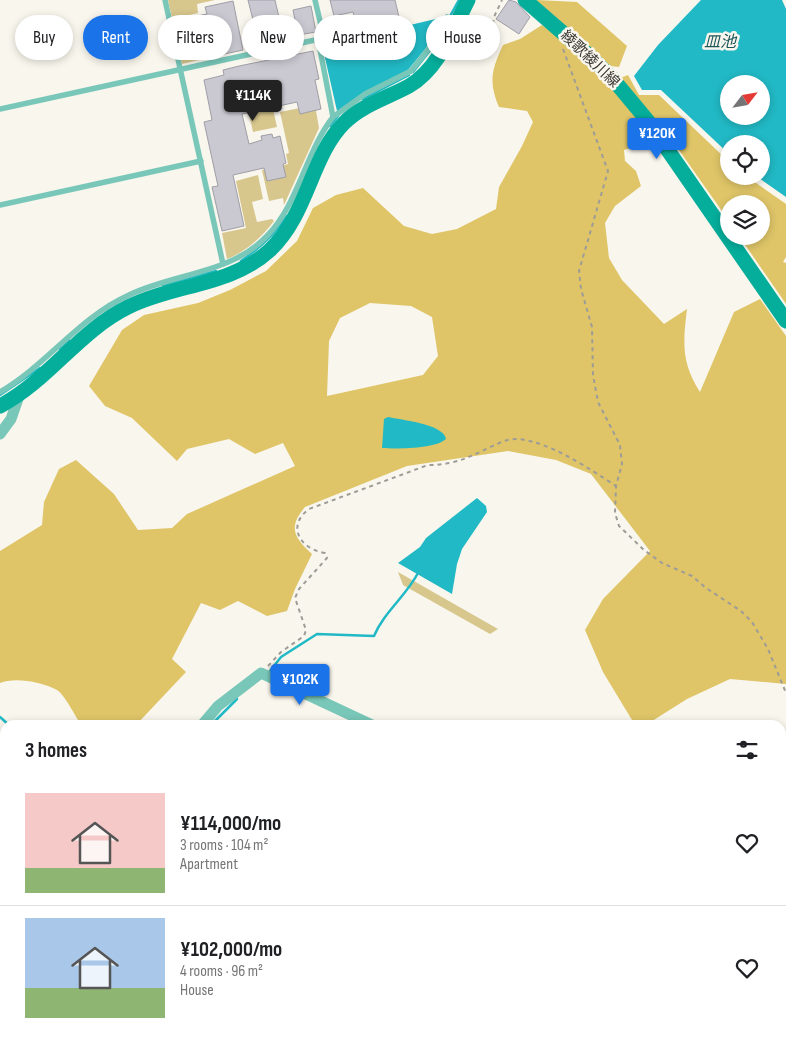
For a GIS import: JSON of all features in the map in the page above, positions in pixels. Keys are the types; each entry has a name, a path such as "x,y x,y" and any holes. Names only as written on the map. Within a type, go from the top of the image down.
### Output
{"street":[{"path":"0,406 19,396 57,364 80,341 127,307 149,298 230,275 251,264 270,250 286,231 301,207 327,149 343,124 368,105 410,85 422,76 443,48 468,0"},
{"name":"綾歌綾川線","path":"525,0 612,78 647,120 786,321"},
{"path":"0,434 11,419 19,396"},
{"path":"206,720 218,706 261,673 361,720"}],"lane":[{"path":"165,0 224,264"},
{"path":"316,0 319,15"},
{"path":"0,110 314,40"},
{"path":"0,392 34,370 75,330 105,307 151,286 224,264 254,248 280,219 317,140 333,117 365,94 411,71 426,53"},
{"path":"322,60 333,117"},
{"path":"0,205 201,161"}],"path":[{"path":"495,15 502,0"},
{"path":"562,32 566,60 608,171 579,271 581,288 592,327 593,375 598,402 620,445 622,464 616,486 614,513 619,526 631,539 662,563 692,576 706,588 741,611 759,633 786,693"},
{"path":"261,673 281,652 304,636 306,630 295,598 299,589 327,555 306,546 299,536 297,524 301,514 309,509 428,466 448,465 506,440 517,439 544,445 616,486"}],"shaded area":[{"path":"168,0 215,0 197,4 198,13 171,15"},
{"path":"537,0 577,2 627,46 619,67 610,66 536,2"},
{"path":"542,25 573,49 623,97 653,142 624,150 625,161 636,171 641,186 615,206 605,223 609,258 622,280 664,324 687,309 684,342 686,362 700,392 734,312 760,299 786,336 786,684 730,679 687,699 654,720 632,720 603,672 585,630 603,599 650,551 591,474 556,460 508,451 407,466 305,507 296,521 295,532 301,543 312,554 295,589 287,611 267,616 238,601 220,610 201,603 172,659 186,672 141,720 78,720 57,690 28,681 13,680 0,683 0,551 42,525 44,502 59,469 76,460 114,494 138,530 172,528 187,514 295,466 283,443 255,454 229,439 187,449 177,461 132,418 105,406 89,386 122,330 144,315 198,303 230,290 266,271 297,241 313,208 336,195 363,188 404,226 432,234 457,229 496,209 499,187 533,122 527,111 499,107 493,90 493,75 496,60 500,60 500,52 503,45 520,39","holes":["370,303 411,306 432,317 438,356 423,375 327,396 329,341 340,318"]},
{"path":"181,60 199,60 182,64"},
{"path":"628,75 639,95 659,95 720,153 720,185 759,185 786,204 786,257 783,262 786,263 786,304 745,245 770,245 770,195 720,195 720,208 669,136 620,78"},
{"path":"315,105 319,128 284,205 283,198 269,201 262,170 288,164 286,154 289,153 280,112"},
{"path":"273,109 277,127 253,132 249,114"},
{"path":"258,175 263,199 252,202 257,222 272,219 274,221 253,243 227,259 222,233 246,228 236,181"},
{"path":"398,572 498,629 490,634 403,585"}],"water":[{"name":"皿池","path":"701,0 782,0 786,9 786,197 769,185 770,135 720,135 720,146 661,90 642,90 634,76 658,45"},
{"path":"426,21 426,48 408,70 337,111 325,60 416,60 416,24"},
{"path":"388,417 430,426 443,434 446,439 425,447 382,448 384,419"},
{"path":"477,498 486,506 487,512 462,549 457,564 452,594 398,563 420,547 426,538"}],"building":[{"path":"248,0 275,0 278,15 252,15"},
{"path":"330,0 395,0 399,15 354,15 353,12 334,15"},
{"path":"509,0 516,2 530,17 519,34 500,22 499,15"},
{"path":"233,1 242,50 232,52 232,15 202,15 207,14 205,7"},
{"path":"311,6 314,32 304,34 304,15 294,15 293,10"},
{"path":"313,51 319,79 315,80 321,109 300,114 297,102 242,114 249,144 262,140 261,136 272,134 273,138 280,136 286,163 283,164 286,177 267,181 264,168 233,175 244,226 222,231 212,187 218,186 204,122 212,120 204,80 224,75 223,70 269,60 304,60 304,53"}],"waterway":[{"path":"451,15 459,0"},
{"path":"413,72 426,56"},
{"path":"363,99 409,75"},
{"path":"330,126 338,116"},
{"path":"241,261 266,241 287,216"},
{"path":"163,285 216,271"},
{"path":"60,349 69,340"},
{"path":"0,395 40,368"},
{"path":"270,671 281,657 317,634 374,636 383,619 418,573"},
{"path":"216,720 237,699"},
{"path":"0,717 3,720"}]}
